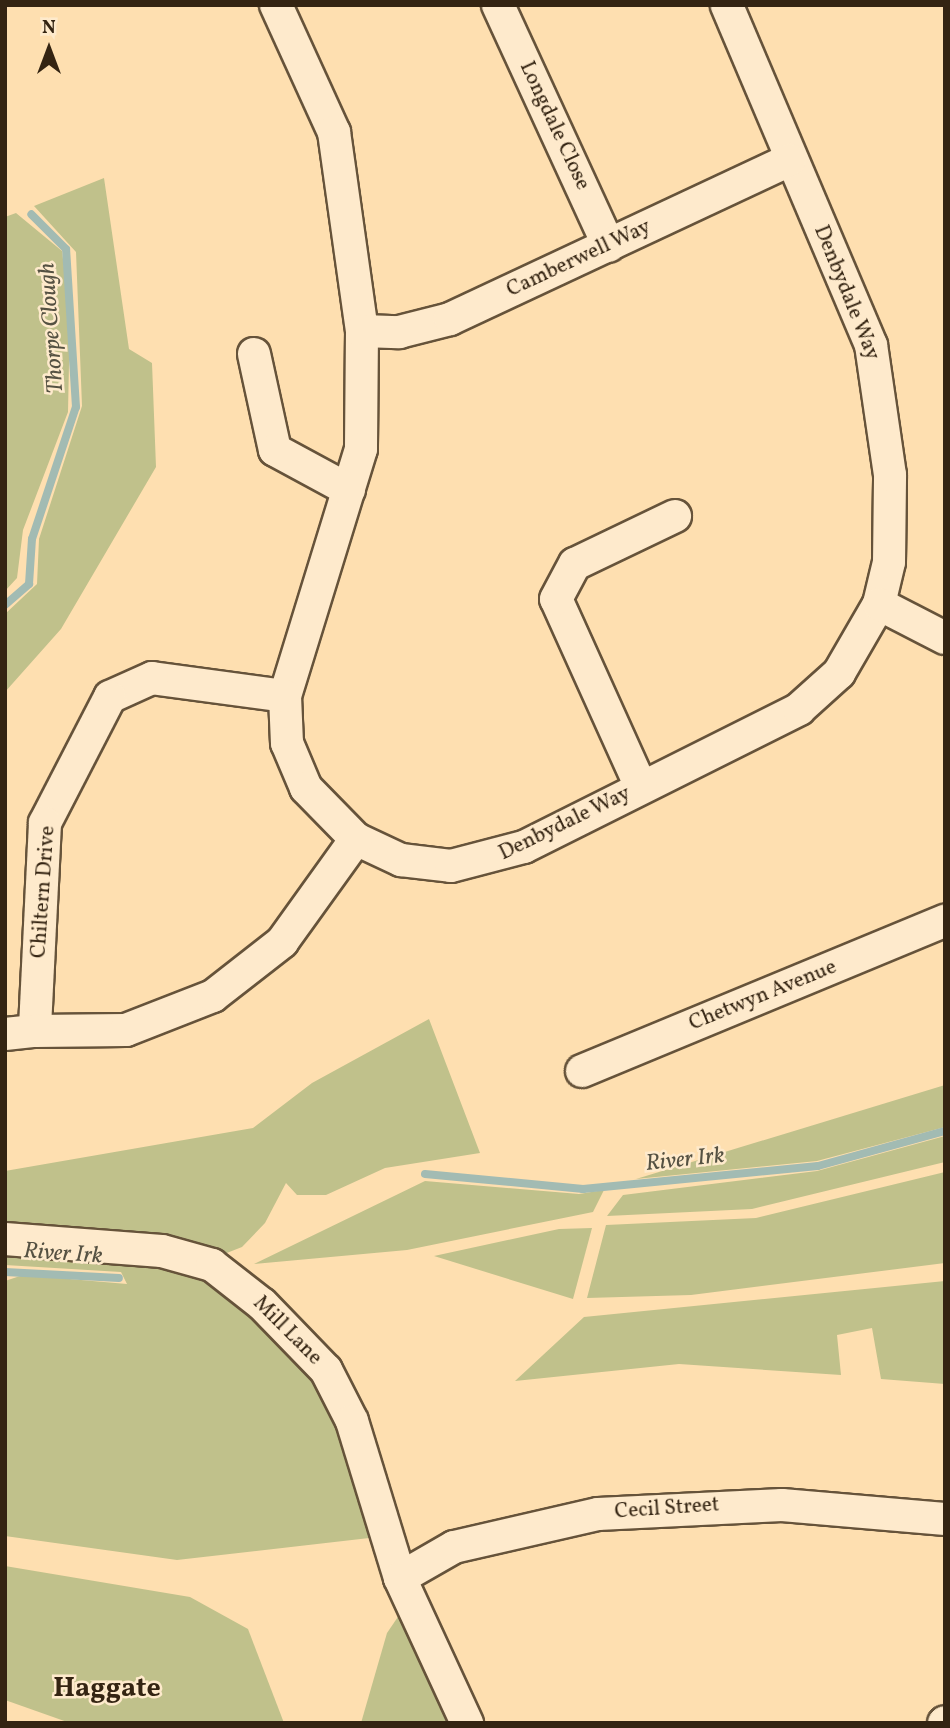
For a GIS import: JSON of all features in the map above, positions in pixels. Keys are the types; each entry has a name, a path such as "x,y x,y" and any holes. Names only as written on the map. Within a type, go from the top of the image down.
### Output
{"street":[{"name":"Denbydale Way","path":"275,5 334,132 362,331 361,449 285,696 282,720 295,766 320,807 356,839 414,862 476,863 524,847 799,709 855,652 879,604 890,540 881,388 871,345 790,160 727,5"},
{"name":"Longdale Close","path":"498,5 609,246"},
{"name":"Camberwell Way","path":"362,331 399,332 450,319 790,160"},
{"path":"254,354 275,450 349,490"},
{"path":"642,787 556,599 561,579 575,564 675,516"},
{"path":"879,604 945,638"},
{"name":"Chiltern Drive","path":"285,696 152,678 110,697 46,823 20,1032 126,1030 214,996 282,942 356,839"},
{"name":"Chetwyn Avenue","path":"582,1071 945,921"},
{"name":"Mill Lane","path":"5,1240 162,1251 212,1265 262,1304 326,1370 352,1421 400,1578 467,1723"},
{"name":"Cecil Street","path":"400,1578 454,1547 598,1514 782,1505 945,1519"}],"green space":[{"path":"104,178 129,349 152,363 156,467 61,629 5,692 5,614 37,584 39,539 82,406 76,252 34,206"},
{"path":"16,213 62,251 70,316 68,412 23,530 17,578 5,591 5,217"},
{"path":"429,1019 480,1153 385,1168 326,1195 297,1195 286,1183 265,1223 242,1247 214,1258 5,1232 5,1171 253,1128 312,1083"},
{"path":"945,1085 945,1127 817,1161 636,1179"},
{"path":"945,1136 945,1162 752,1209 607,1216 623,1195 817,1171"},
{"path":"945,1172 945,1263 691,1295 587,1298 606,1225 756,1218"},
{"path":"425,1181 579,1194 604,1190 593,1212 407,1250 254,1264"},
{"path":"592,1228 573,1299 434,1256 559,1229"},
{"path":"5,1245 99,1249 212,1274 317,1369 378,1537 177,1560 5,1536 5,1281 23,1275 127,1284 121,1272 5,1265"},
{"path":"945,1281 945,1384 881,1379 872,1328 837,1335 841,1375 679,1364 515,1381 584,1317"},
{"path":"5,1566 190,1597 248,1629 284,1723 70,1723 5,1700"},
{"path":"406,1605 461,1723 361,1723 387,1633"}],"waterway":[{"name":"Thorpe Clough","path":"5,605 29,584 32,539 76,407 66,249 31,214"},
{"name":"River Irk","path":"425,1174 583,1189 818,1166 945,1131"},
{"name":"River Irk","path":"5,1272 119,1278"}],"district":[{"name":"Haggate","path":"107,1689"}]}
